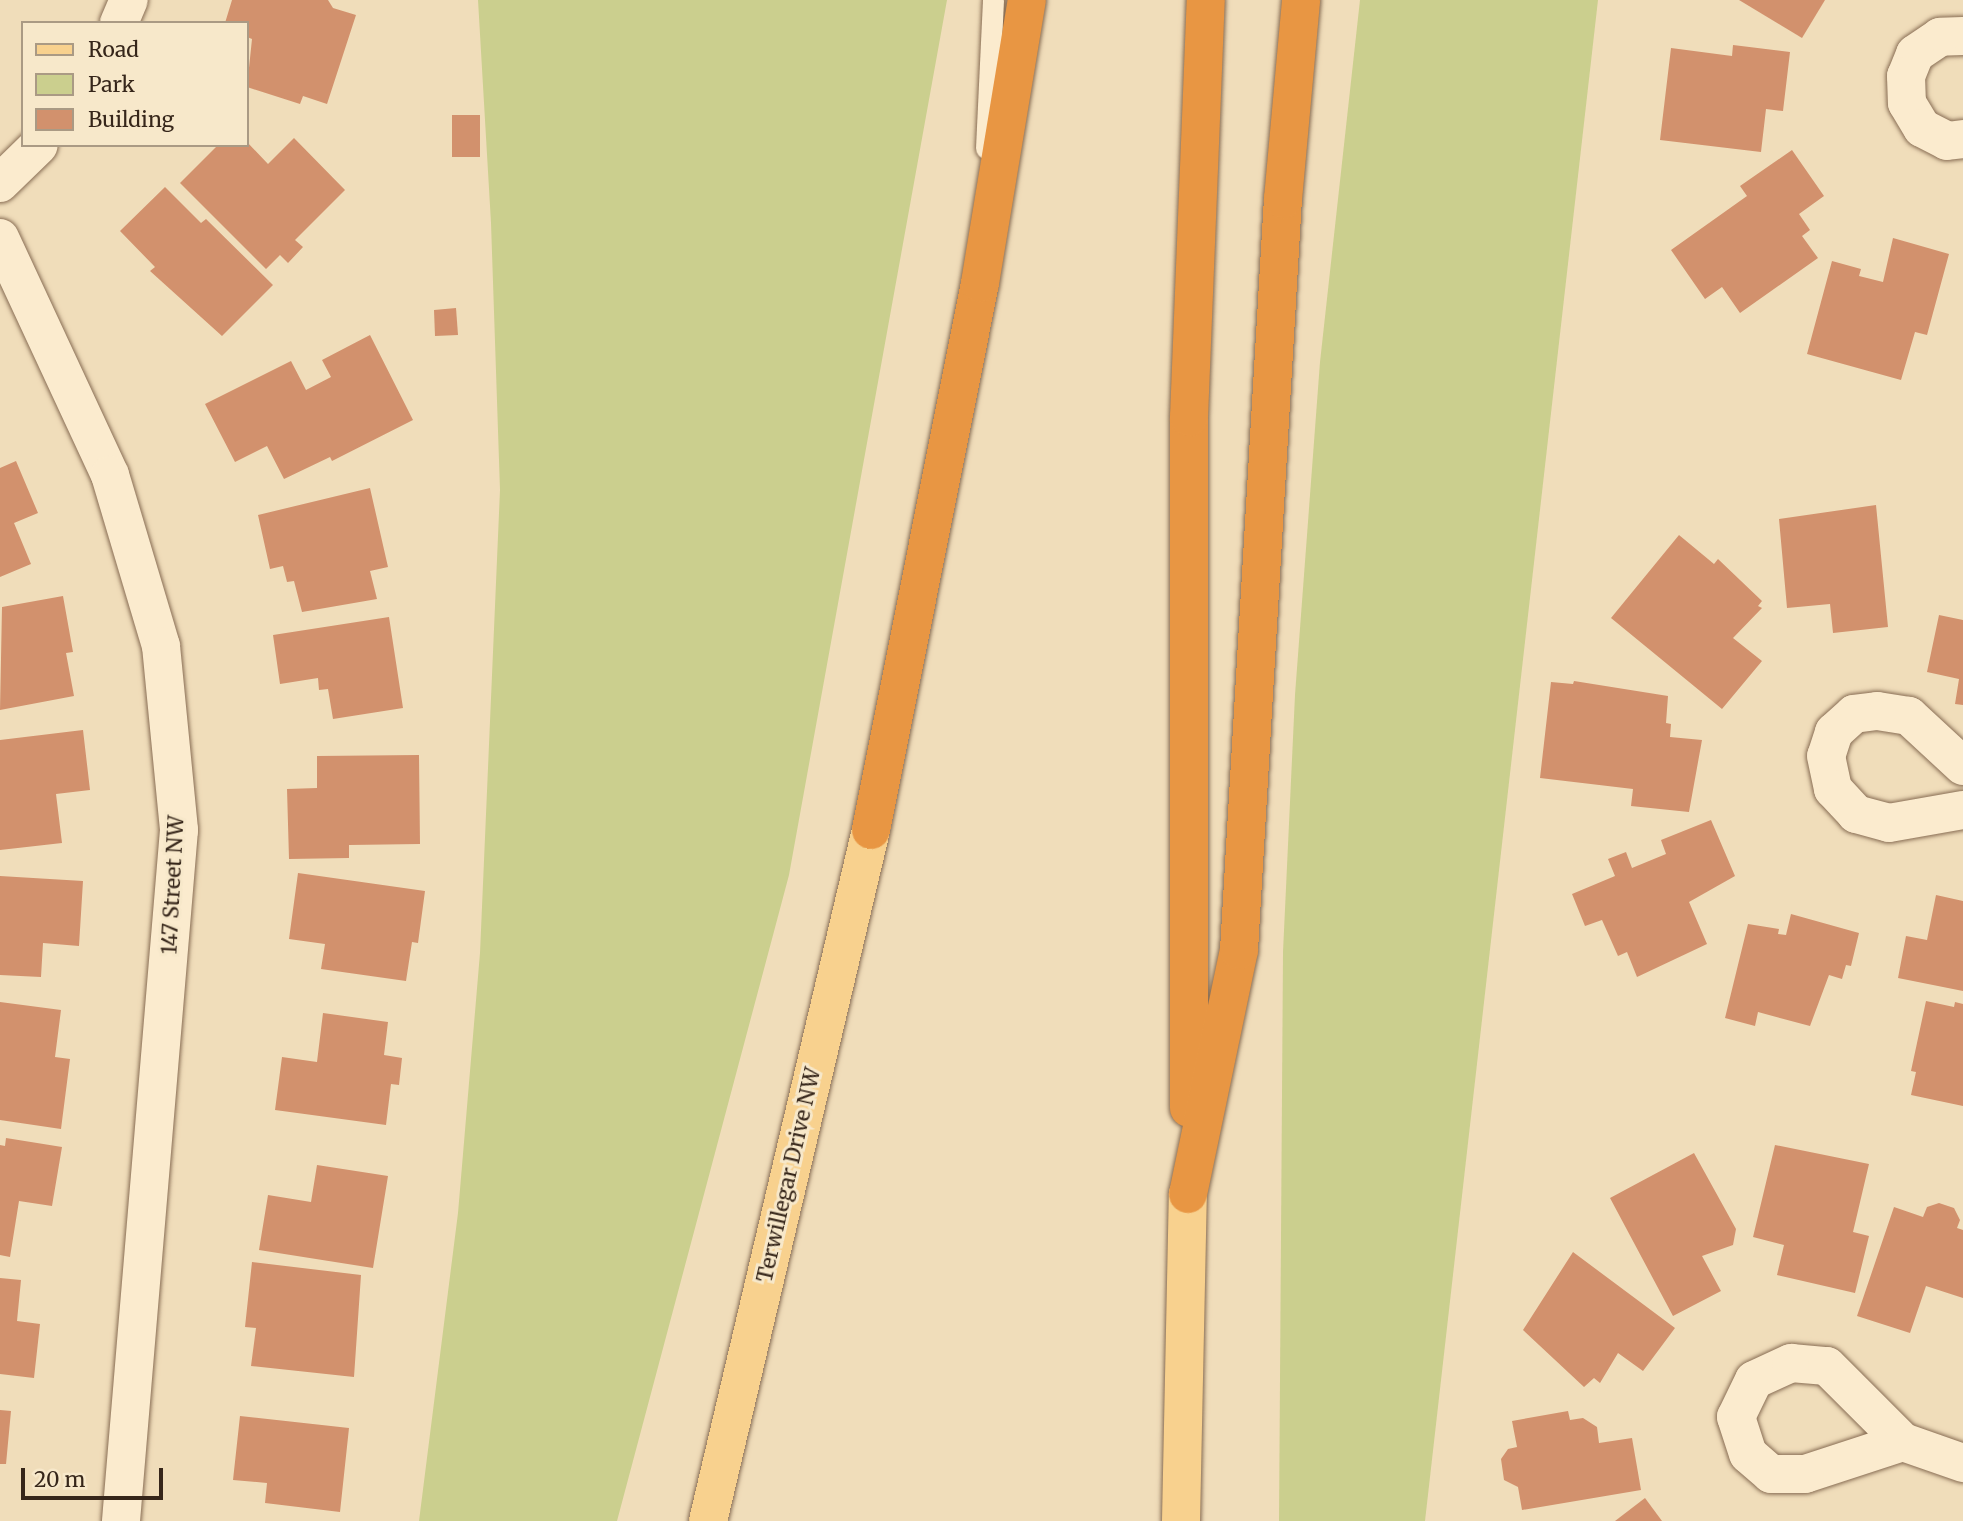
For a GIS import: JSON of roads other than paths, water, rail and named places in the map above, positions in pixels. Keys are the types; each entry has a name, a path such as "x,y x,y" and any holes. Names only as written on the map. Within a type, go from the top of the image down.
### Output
{"highway":[{"path":"871,830 980,283 1027,0"},
{"path":"1188,1195 1189,417 1206,0"},
{"path":"1188,1195 1239,950 1283,199 1301,0"}],"main road":[{"name":"Terwillegar Drive NW","path":"708,1521 871,830"},
{"path":"1181,1521 1188,1195"}],"street":[{"path":"120,21 129,0"},
{"path":"1963,36 1940,37 1915,54 1906,76 1908,103 1922,128 1948,141 1963,139"},
{"path":"0,183 38,147"},
{"name":"147 Street NW","path":"0,238 114,488 162,646 180,830 121,1521"},
{"path":"1963,766 1909,716 1877,711 1854,714 1835,732 1826,756 1833,789 1856,814 1889,823 1963,810"},
{"path":"1903,1442 1963,1463"}],"lane":[{"path":"980,283 993,0"}]}
